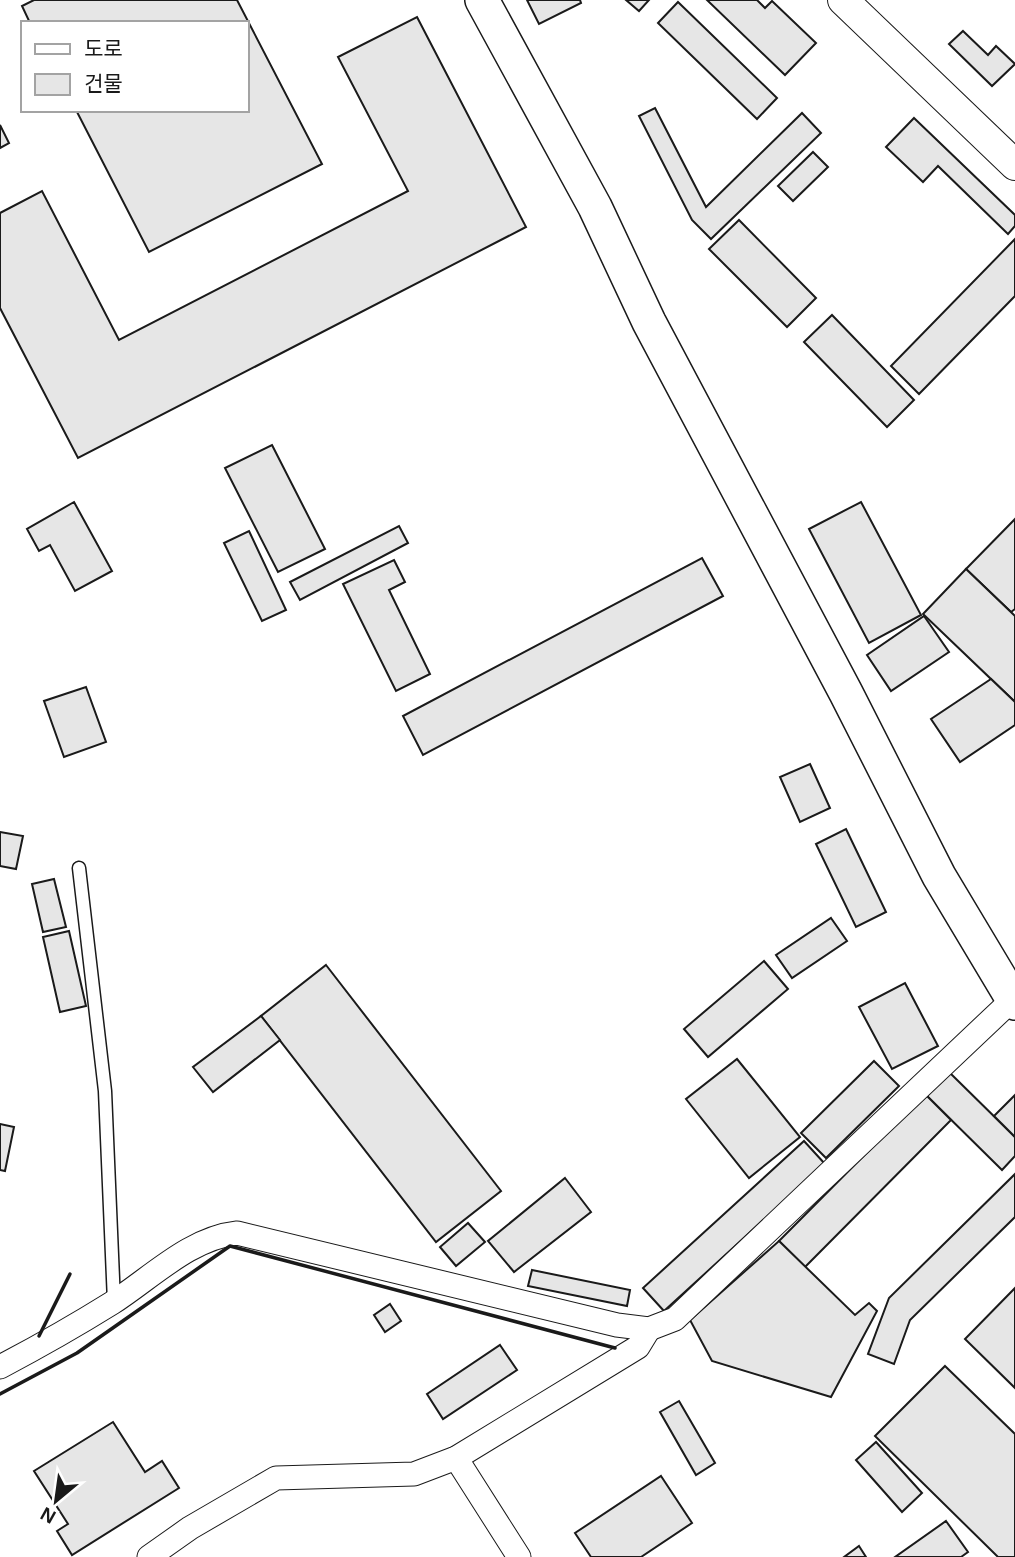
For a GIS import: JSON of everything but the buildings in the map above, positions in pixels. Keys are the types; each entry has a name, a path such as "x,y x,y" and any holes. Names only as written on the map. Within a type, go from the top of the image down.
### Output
{"main road":[{"path":"482,0 595,207 649,322 846,693 939,876 1014,1002"}],"street":[{"path":"843,0 1015,165"},
{"path":"0,1367 114,1301 195,1247 217,1236 237,1233 617,1325 649,1329 675,1319 1014,1002"},
{"path":"149,1557 190,1528 276,1478 414,1474 456,1458 638,1347 649,1329"},
{"path":"456,1458 519,1557"}],"lane":[{"path":"79,868 105,1091 114,1301"}],"wall":[{"path":"0,1394 77,1353 230,1246 615,1348"},
{"path":"39,1336 70,1274"}]}
